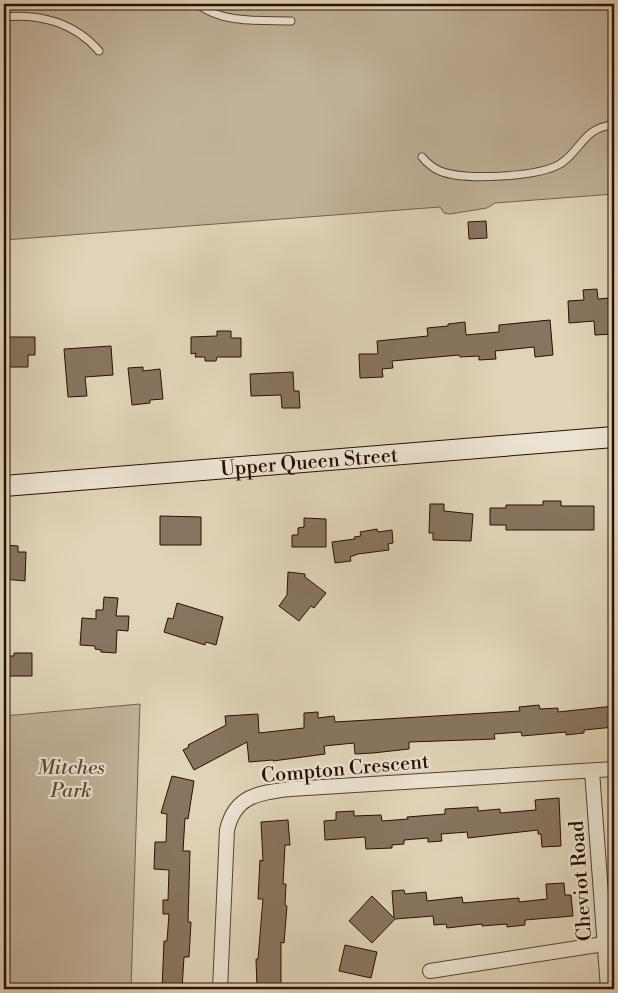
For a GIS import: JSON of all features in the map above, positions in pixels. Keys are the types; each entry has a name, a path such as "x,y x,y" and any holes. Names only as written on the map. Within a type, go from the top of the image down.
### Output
{"street":[{"name":"Upper Queen Street","path":"4,486 614,437"},
{"name":"Compton Crescent","path":"220,989 227,830 230,816 242,802 259,793 290,789 614,769"},
{"name":"Cheviot Road","path":"592,771 608,989"},
{"path":"430,971 604,944"}],"lane":[{"path":"198,4 212,12 244,20 291,21"},
{"path":"4,17 20,15 47,19 70,27 90,41 99,51"},
{"path":"422,157 429,165 445,173 509,177 558,165 589,134 601,127 614,125"}],"green space":[{"path":"4,4 614,4 614,194 495,203 487,208 450,214 444,213 440,207 4,240"},
{"name":"Mitches Park","path":"140,704 131,989 4,989 4,716"}],"building":[{"path":"486,221 487,238 469,239 468,222"},
{"path":"597,289 598,299 610,298 613,334 595,335 594,321 569,323 568,301 584,300 583,290"},
{"path":"550,320 553,355 535,357 534,347 495,351 496,359 479,360 479,356 460,357 459,355 392,361 393,368 382,369 383,377 360,378 359,354 378,354 377,341 428,336 427,328 448,326 448,324 465,322 466,335 499,332 499,325"},
{"path":"217,331 231,331 231,338 241,338 241,357 217,357 216,361 205,361 205,357 195,357 196,353 191,354 191,337 217,336"},
{"path":"4,337 35,337 35,355 28,355 28,367 4,367"},
{"path":"111,346 113,375 85,377 87,396 68,397 64,349"},
{"path":"143,367 143,371 160,369 163,399 132,405 128,368"},
{"path":"293,372 294,391 299,391 300,408 282,408 281,395 251,396 250,374"},
{"path":"543,501 561,501 561,506 594,506 594,530 506,530 506,525 490,525 490,508 506,508 506,505 543,505"},
{"path":"430,504 444,504 444,511 473,514 471,541 433,540 433,533 429,533"},
{"path":"160,516 201,517 201,545 160,545"},
{"path":"304,518 326,519 326,547 292,547 292,535 298,535 298,528 304,527"},
{"path":"377,529 378,532 392,530 393,543 388,544 389,550 358,554 350,557 351,561 335,563 332,542 355,539 354,537 361,536 360,532"},
{"path":"4,545 18,546 18,552 26,552 25,581 4,579"},
{"path":"288,572 305,574 305,577 326,593 314,608 311,606 299,621 279,606 287,595"},
{"path":"104,597 118,598 116,616 129,616 128,631 117,630 116,653 101,652 101,650 95,649 95,646 80,645 82,618 96,619 96,610 103,610"},
{"path":"177,603 223,617 216,645 206,642 205,645 164,632 168,618 173,619"},
{"path":"14,653 32,653 32,676 6,676 6,656 14,656"},
{"path":"539,705 540,709 558,708 558,712 614,706 614,727 584,730 584,733 566,735 566,732 522,736 521,732 494,734 495,739 409,742 409,749 373,753 355,754 354,743 324,746 325,754 273,761 249,762 247,742 194,770 183,750 189,747 188,745 226,725 225,716 258,714 259,733 304,728 304,713 318,712 318,718 334,716 335,722 520,711 519,707"},
{"path":"172,776 194,781 188,819 185,818 183,851 190,851 188,922 191,922 189,957 184,957 182,989 162,989 164,941 167,941 169,914 163,914 163,900 168,900 169,870 154,869 155,842 166,842 167,814 161,813"},
{"path":"559,798 561,846 542,847 541,834 538,834 538,830 468,838 467,832 441,834 442,841 428,842 428,838 404,840 404,844 392,845 392,848 366,849 365,837 325,840 324,821 336,820 336,812 354,811 354,816 381,815 382,821 445,814 445,809 478,807 478,811 500,809 500,813 536,810 535,800"},
{"path":"288,820 290,845 285,845 283,884 286,884 285,905 287,906 284,943 281,942 281,989 257,989 256,959 258,959 263,899 258,899 260,860 263,861 261,822"},
{"path":"564,883 565,895 571,895 573,916 525,920 525,925 507,927 507,924 482,926 482,924 447,928 446,924 434,925 433,916 395,919 372,943 349,921 372,896 394,918 392,891 404,890 405,894 426,892 427,901 462,897 463,903 519,898 519,902 547,899 546,884"},
{"path":"345,945 377,952 371,978 339,971"}]}
